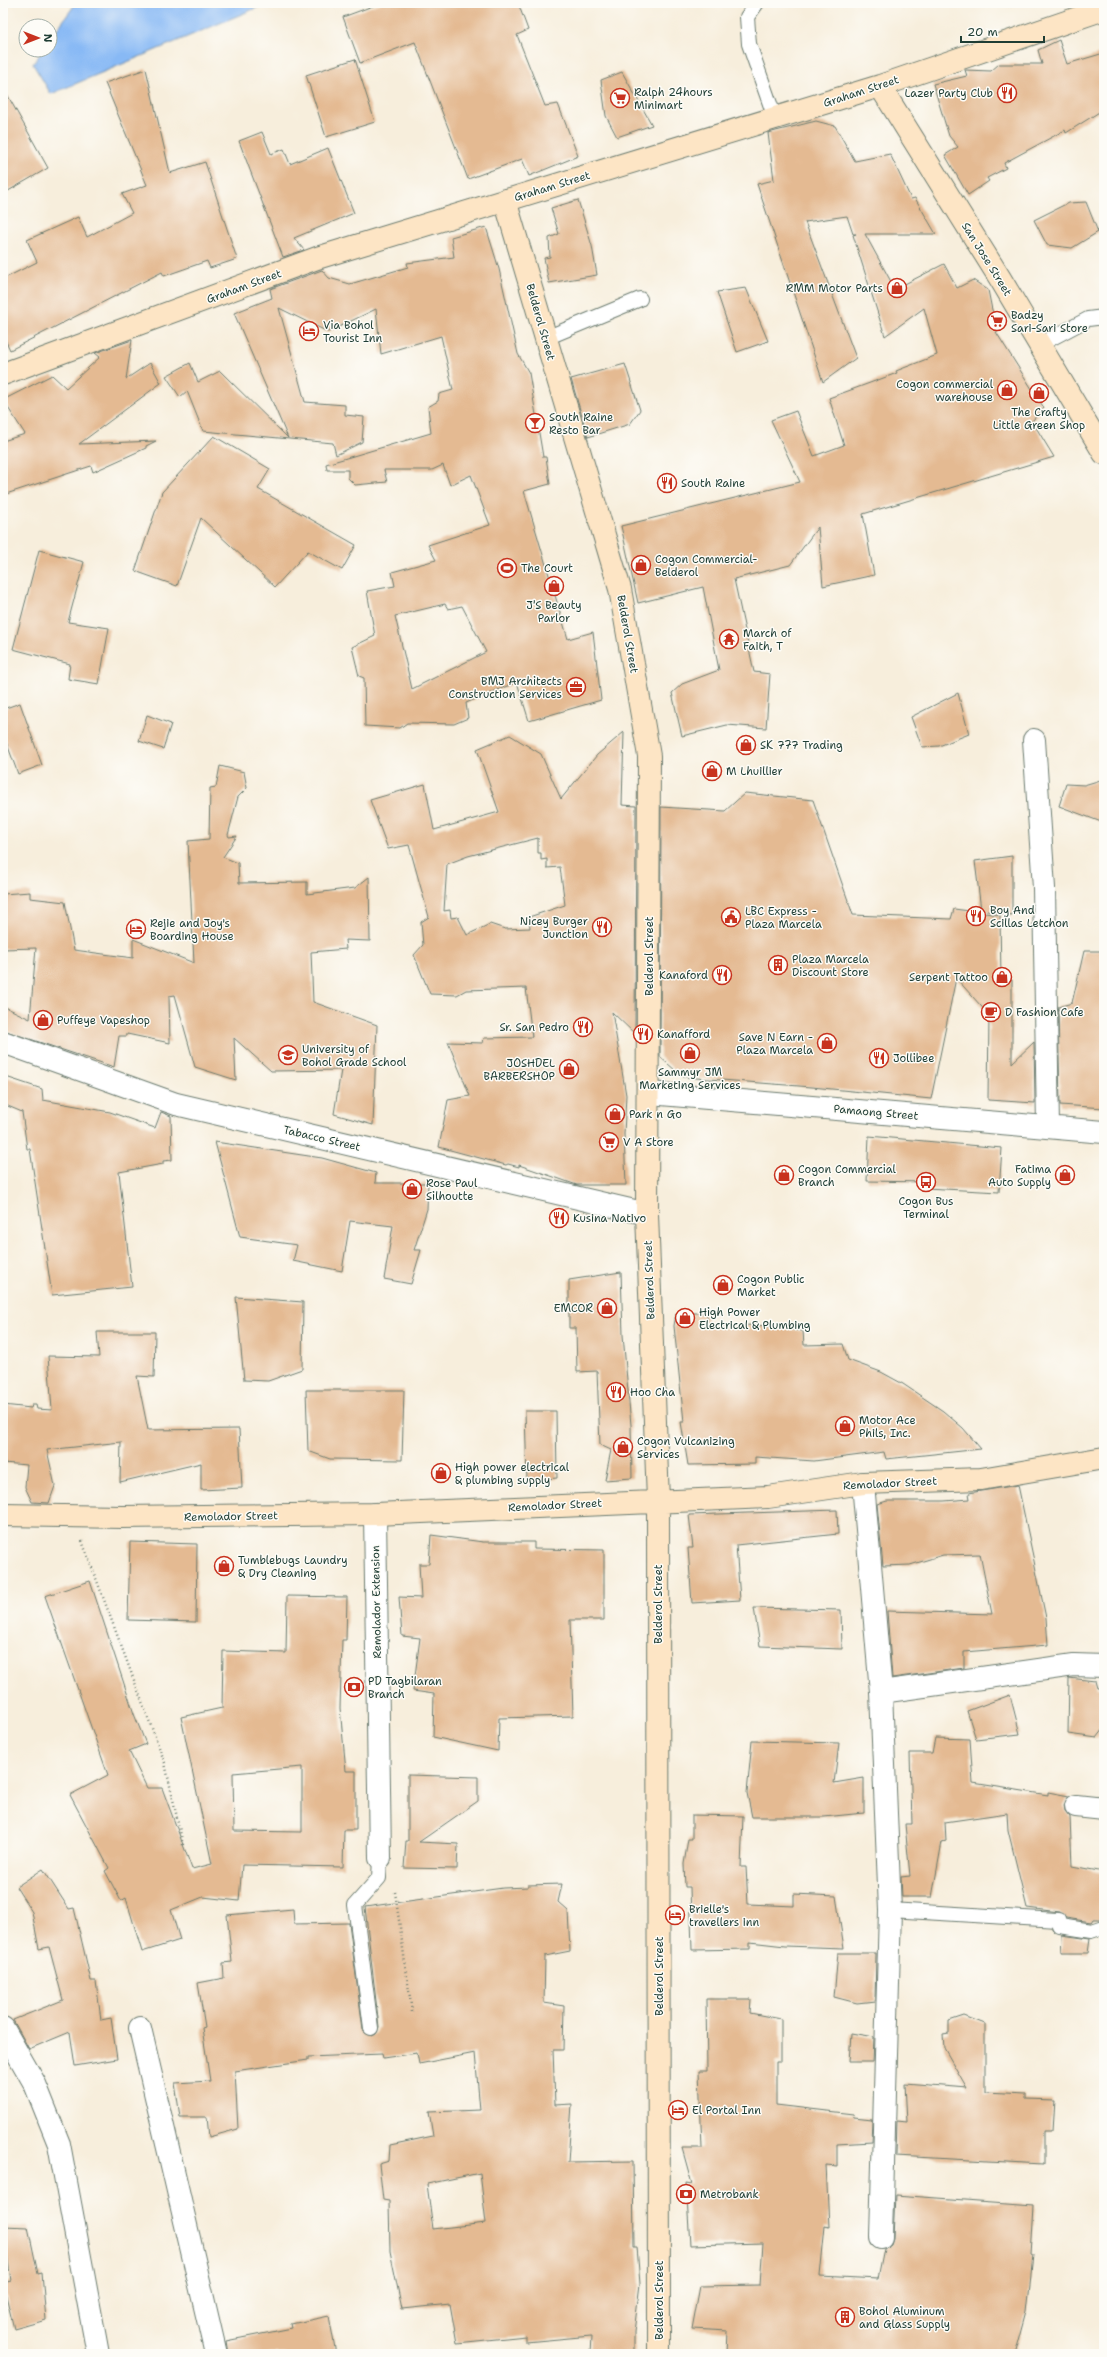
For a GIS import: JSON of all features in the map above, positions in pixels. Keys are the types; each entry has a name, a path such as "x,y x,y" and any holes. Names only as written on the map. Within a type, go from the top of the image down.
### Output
{"street":[{"name":"Graham Street","path":"3,374 317,258 880,86 1104,9"},
{"name":"San Jose Street","path":"880,86 1104,453"},
{"name":"Belderol Street","path":"505,200 620,589 649,756 649,1093 647,1214 658,1500 660,2354"},
{"path":"1034,740 1044,888 1048,1127"},
{"name":"Tabacco Street","path":"3,1042 176,1104 647,1214"},
{"name":"Pamaong Street","path":"649,1093 1104,1132"},
{"name":"Remolador Street","path":"3,1514 122,1518 375,1514 658,1500 768,1497 863,1483 981,1479 1104,1458"},
{"path":"863,1483 881,1692 890,1910 881,2237"},
{"name":"Remolador Extension","path":"375,1514 379,1868"},
{"path":"881,1692 1074,1665 1104,1666"},
{"path":"1076,1806 1104,1809"},
{"path":"3,2028 35,2084 58,2144 98,2354"},
{"path":"140,2028 216,2354"}],"lane":[{"path":"757,3 748,17 749,44 775,118"},
{"path":"546,338 640,299"},
{"path":"1039,345 1088,319 1104,317"},
{"path":"371,2028 355,1905 379,1868"},
{"path":"890,1910 1058,1920 1060,1926 1092,1931 1104,1927"}],"path":[{"path":"73,1516 165,1763 183,1845"},
{"path":"379,1868 395,1892 412,2012"}],"water":[{"path":"76,3 268,3 51,94 33,64 37,58 58,58 58,28"}],"building":[{"path":"381,3 518,3 528,30 517,35 545,106 558,104 578,156 529,176 522,159 468,179 415,42 360,63 343,17"},
{"path":"1059,40 1067,64 1104,53 1104,109 1066,133 1065,130 1004,163 1006,168 987,178 989,181 968,195 945,155 958,147 949,136 933,84 967,76 965,70 991,71 999,64 1042,64 1038,50"},
{"path":"355,59 375,122 326,137 306,75"},
{"path":"146,69 170,173 205,162 237,259 210,268 207,261 164,276 162,272 10,350 3,335 3,279 37,262 27,240 78,217 87,237 132,213 122,194 147,185 105,83"},
{"name":"Ralph 24hours Minimart","path":"622,72 652,125 617,137 606,116 601,80"},
{"path":"3,87 48,168 3,194"},
{"path":"816,121 835,126 855,161 890,154 911,199 915,198 936,234 865,234 895,289 944,264 957,288 973,280 988,290 992,310 1005,327 996,332 1044,408 1032,421 1054,457 863,514 874,575 823,586 818,527 790,565 734,579 754,672 770,674 766,728 727,725 682,736 672,693 682,684 719,670 703,587 638,603 621,526 800,482 771,420 796,411 814,456 844,445 829,398 897,373 896,371 937,355 924,308 885,336 853,235 856,234 853,234 847,216 805,222 856,358 823,382 757,184 774,180 768,133"},
{"path":"262,132 271,154 284,149 290,164 328,148 354,213 294,238 304,250 283,257 239,141"},
{"path":"578,200 592,246 597,275 549,283 544,258 550,257 549,238 559,234 551,208"},
{"path":"1086,202 1098,232 1072,248 1047,245 1034,220 1068,203"},
{"path":"486,227 499,269 518,354 529,373 543,457 546,457 550,484 524,491 568,639 593,632 601,700 529,721 517,682 466,703 468,718 454,724 407,723 400,728 365,726 364,678 359,676 352,647 375,636 367,591 395,586 392,572 436,560 428,545 490,525 471,475 450,485 443,465 432,470 384,470 387,482 355,485 348,478 348,470 327,470 326,464 431,433 428,407 438,401 439,394 453,390 441,336 381,354 376,309 328,332 279,308 305,402 345,405 345,415 364,417 362,442 336,455 333,443 203,431 187,391 180,397 166,376 190,363 198,382 220,371 288,438 234,313 272,298 270,289 322,270 329,278 350,284 408,267 407,263 454,257 451,237","holes":["445,604 448,609 462,606 486,652 412,689 395,616"]},
{"path":"746,288 768,341 737,352 717,292"},
{"path":"132,340 126,379 150,363 161,383 79,444 156,441 146,446 146,448 93,472 91,466 3,495 3,441 25,434 3,400 52,375 66,388 100,357 95,353"},
{"path":"625,364 640,410 630,424 588,437 571,379"},
{"path":"214,436 270,469 258,489 356,545 342,570 308,551 275,587 201,518 177,586 135,571 162,492"},
{"path":"39,550 84,562 68,622 109,628 99,684 68,679 70,664 13,649"},
{"path":"958,693 969,734 939,746 922,747 911,717"},
{"path":"20,703 42,765 18,774 3,733 3,709"},
{"path":"147,715 171,724 163,749 139,741"},
{"path":"624,732 622,805 636,806 635,1034 612,1012 626,1095 624,1134 626,1185 577,1185 519,1165 519,1167 508,1164 506,1165 439,1147 448,1100 470,1096 448,1042 483,1043 484,1038 532,1037 526,988 466,990 457,995 430,994 414,955 423,945 421,922 429,917 409,845 388,849 370,800 425,784 434,830 499,812 477,749 510,735 541,754 561,799 597,755","holes":["538,838 538,853 541,853 541,860 547,859 547,868 560,867 565,905 529,917 530,928 505,929 490,924 467,935 458,917 451,918 450,910 444,911 447,864 468,856"]},
{"path":"220,766 244,772 247,788 238,797 228,835 229,837 237,836 223,857 238,863 239,883 307,882 307,894 355,888 369,877 370,941 345,940 346,949 311,952 313,1002 377,1025 373,1125 334,1114 341,1070 271,1071 234,1038 236,1080 195,1067 175,995 169,996 170,1043 127,1034 127,1036 119,1036 114,1067 3,1030 3,1006 30,1019 36,948 3,949 3,894 30,892 30,898 65,902 74,950 133,958 133,939 194,963 188,841 209,839 210,788 216,787"},
{"path":"1104,779 1104,823 1059,806 1066,784 1084,785"},
{"name":"Plaza Marcela Discount Store","path":"745,793 813,800 853,915 951,919 954,909 1000,915 1001,980 1012,980 1012,1063 1034,1042 1035,1103 988,1100 989,1015 956,978 931,1099 812,1087 683,1077 660,1057 661,807 725,811"},
{"path":"1012,856 1012,915 981,910 975,861"},
{"path":"1084,951 1104,951 1104,1108 1060,1105 1058,1007 1072,1003"},
{"path":"3,1076 42,1089 43,1100 110,1112 155,1128 161,1112 171,1116 172,1160 163,1161 163,1164 119,1172 132,1287 52,1295 30,1149 27,1149 22,1112 3,1104"},
{"path":"869,1136 1002,1148 999,1192 926,1188 926,1182 867,1181"},
{"path":"215,1142 322,1158 376,1173 375,1183 428,1183 427,1209 414,1250 421,1250 411,1284 384,1279 393,1226 350,1221 342,1271 293,1261 297,1245 240,1237"},
{"path":"621,1272 623,1335 631,1425 632,1478 605,1480 611,1450 600,1445 597,1371 577,1372 576,1328 569,1328 569,1280"},
{"path":"236,1297 303,1302 302,1369 268,1381 244,1380"},
{"path":"676,1313 707,1313 707,1326 758,1325 803,1331 804,1345 843,1344 848,1360 881,1372 903,1384 943,1411 963,1428 981,1449 886,1459 884,1452 814,1461 755,1457 755,1464 688,1465 681,1422 684,1422 674,1326"},
{"path":"97,1332 155,1332 154,1377 137,1376 148,1430 239,1429 242,1488 201,1490 201,1463 120,1482 121,1442 47,1450 55,1486 49,1503 32,1502 25,1487 27,1465 3,1463 3,1405 31,1408 32,1405 36,1405 37,1409 52,1410 48,1356 99,1357"},
{"path":"306,1390 404,1390 402,1460 330,1459 308,1451"},
{"path":"525,1411 556,1411 557,1478 527,1481"},
{"path":"1018,1485 1046,1618 1048,1645 964,1652 964,1668 892,1678 887,1611 992,1614 980,1554 943,1555 910,1565 883,1566 877,1504 887,1501 944,1501 970,1499 969,1493"},
{"path":"837,1510 838,1534 736,1545 740,1600 692,1603 688,1548 693,1548 689,1515"},
{"path":"431,1535 483,1542 534,1542 534,1549 604,1550 604,1620 570,1620 573,1716 499,1718 498,1751 433,1737 434,1694 413,1691 420,1638 402,1636 399,1597 421,1598 419,1564 429,1564"},
{"path":"130,1542 197,1544 196,1622 128,1620"},
{"path":"90,1581 134,1714 146,1744 129,1751 147,1788 162,1788 192,1869 212,1864 181,1717 222,1708 223,1651 286,1653 287,1596 347,1597 346,1640 342,1640 340,1708 346,1771 356,1771 356,1830 344,1830 343,1867 242,1865 239,1901 203,1897 171,1910 180,1940 142,1952 126,1898 121,1901 105,1871 109,1868 70,1795 108,1775 45,1596","holes":["302,1767 302,1832 234,1831 233,1773"]},
{"path":"754,1608 841,1610 842,1649 760,1646"},
{"path":"1069,1678 1095,1681 1097,1688 1104,1688 1104,1729 1097,1738 1068,1734"},
{"path":"1010,1695 1020,1734 976,1739 967,1711"},
{"path":"935,1738 970,1739 973,1783 1048,1795 1048,1792 1069,1796 1064,1805 1065,1811 1070,1817 1072,1866 1104,1872 1104,1919 1093,1919 1091,1922 1066,1918 1059,1912 1027,1908 1008,1830 1007,1813 945,1822 946,1841 942,1842 932,1897 902,1897 901,1877 910,1876 905,1824 912,1824 910,1753 932,1753"},
{"path":"752,1741 839,1743 834,1783 864,1778 864,1813 824,1817 752,1817 747,1793"},
{"path":"408,1775 478,1777 478,1801 419,1842 458,1844 457,1869 404,1868 406,1841 408,1841"},
{"path":"692,1815 743,1816 741,1867 746,1867 748,1904 794,1906 794,1894 836,1896 844,1948 785,1946 750,1942 750,1949 692,1950 690,1887 685,1887 684,1864 688,1839 692,1839"},
{"path":"43,1869 69,1909 74,1908 91,1981 96,1981 101,2020 111,2018 117,2059 75,2066 70,2032 29,2049 13,2020 63,2000 49,1947 39,1949 32,1912 16,1887"},
{"path":"562,1884 558,1902 568,1911 570,1951 545,1956 544,2003 564,2006 563,2050 553,2050 555,2105 572,2104 568,2162 633,2161 634,2247 637,2247 640,2284 634,2332 634,2354 590,2354 591,2336 526,2342 526,2336 457,2343 450,2304 402,2309 390,2251 389,2201 383,2200 379,2164 389,2161 390,2145 433,2136 429,2112 480,2110 475,2053 419,2064 417,2053 383,2058 382,2054 308,2057 308,2060 235,2071 238,2129 209,2137 207,2117 180,2117 175,2083 210,2081 202,2028 205,2027 198,1983 224,1978 223,1963 232,1962 227,1915 293,1909 294,1924 349,1923 363,2029 365,2033 372,2036 376,2034 379,2027 365,1907 503,1888 528,1887 528,1885","holes":["480,2173 486,2223 433,2229 427,2184"]},
{"path":"1062,1935 1090,1939 1088,1953 1061,1953"},
{"path":"838,1953 876,1953 875,2001 857,2003 834,1997"},
{"path":"706,1999 751,1999 750,2013 781,2019 781,2062 776,2062 776,2105 853,2114 854,2117 872,2119 871,2142 837,2144 837,2166 826,2165 829,2227 825,2226 820,2276 878,2279 884,2249 891,2244 893,2238 895,2195 1034,2205 1031,2255 1033,2256 1027,2310 1015,2354 727,2354 728,2331 692,2329 700,2286 760,2285 763,2243 690,2245 686,2183 692,2184 682,2148 702,2148 699,2071 707,2071"},
{"path":"964,2016 985,2024 985,2092 1025,2094 1025,2099 1053,2100 1051,2131 1044,2131 1044,2164 896,2156 897,2121 907,2122 905,2083 967,2088 944,2048 943,2034 949,2033 949,2021"},
{"path":"851,2033 874,2037 873,2062 849,2062"},
{"path":"3,2226 28,2227 38,2274 42,2273 46,2320 14,2329 3,2283 11,2281"},
{"path":"329,2316 336,2354 228,2354 226,2341 292,2328 291,2324"}],"place":[{"name":"Lazer Party Club","path":"1007,93"},
{"name":"Ralph 24hours Minimart","path":"620,98"},
{"name":"RMM Motor Parts","path":"897,288"},
{"name":"Badzy Sari-Sari Store","path":"997,321"},
{"name":"Via Bohol Tourist Inn","path":"309,331"},
{"name":"Cogon commercial warehouse","path":"1007,390"},
{"name":"The Crafty Little Green Shop","path":"1039,393"},
{"name":"South Raine Resto Bar","path":"535,423"},
{"name":"South Raine","path":"667,483"},
{"name":"Cogon Commercial- Belderol","path":"641,565"},
{"name":"The Court","path":"507,568"},
{"name":"J'S Beauty Parlor","path":"554,586"},
{"name":"March of Faith, T","path":"729,639"},
{"name":"BMJ Architects Construction Services","path":"576,687"},
{"name":"SK 777 Trading","path":"746,745"},
{"name":"M Lhuillier","path":"712,771"},
{"name":"Boy And Scillas Letchon","path":"976,916"},
{"name":"LBC Express - Plaza Marcela","path":"731,917"},
{"name":"Nicey Burger Junction","path":"602,927"},
{"name":"Rejie and Joy's Boarding House","path":"136,929"},
{"name":"Plaza Marcela Discount Store","path":"778,965"},
{"name":"Kanaford","path":"722,975"},
{"name":"Serpent Tattoo","path":"1002,977"},
{"name":"D Fashion Cafe","path":"991,1012"},
{"name":"Puffeye Vapeshop","path":"43,1020"},
{"name":"Sr. San Pedro","path":"583,1027"},
{"name":"Kanafford","path":"643,1034"},
{"name":"Save N Earn - Plaza Marcela","path":"827,1043"},
{"name":"Sammyr JM Marketing Services","path":"690,1053"},
{"name":"University of Bohol Grade School","path":"288,1055"},
{"name":"Jollibee","path":"879,1058"},
{"name":"JOSHDEL BARBERSHOP","path":"569,1069"},
{"name":"Park n Go","path":"615,1114"},
{"name":"V A Store","path":"609,1142"},
{"name":"Cogon Commercial Branch","path":"784,1175"},
{"name":"Fatima Auto Supply","path":"1065,1175"},
{"name":"Cogon Bus Terminal","path":"926,1182"},
{"name":"Rose Paul Silhoutte","path":"412,1189"},
{"name":"Kusina Nativo","path":"559,1218"},
{"name":"Cogon Public Market","path":"723,1285"},
{"name":"EMCOR","path":"607,1308"},
{"name":"High Power Electrical & Plumbing","path":"685,1318"},
{"name":"Hoo Cha","path":"616,1392"},
{"name":"Motor Ace Phils, Inc.","path":"845,1426"},
{"name":"Cogon Vulcanizing Services","path":"623,1447"},
{"name":"High power electrical & plumbing supply","path":"441,1473"},
{"name":"Tumblebugs Laundry & Dry Cleaning","path":"224,1566"},
{"name":"PD Tagbilaran Branch","path":"354,1687"},
{"name":"Brielle's travellers inn","path":"675,1915"},
{"name":"El Portal Inn","path":"678,2110"},
{"name":"Metrobank","path":"686,2194"},
{"name":"Bohol Aluminum and Glass Supply","path":"845,2317"}]}
